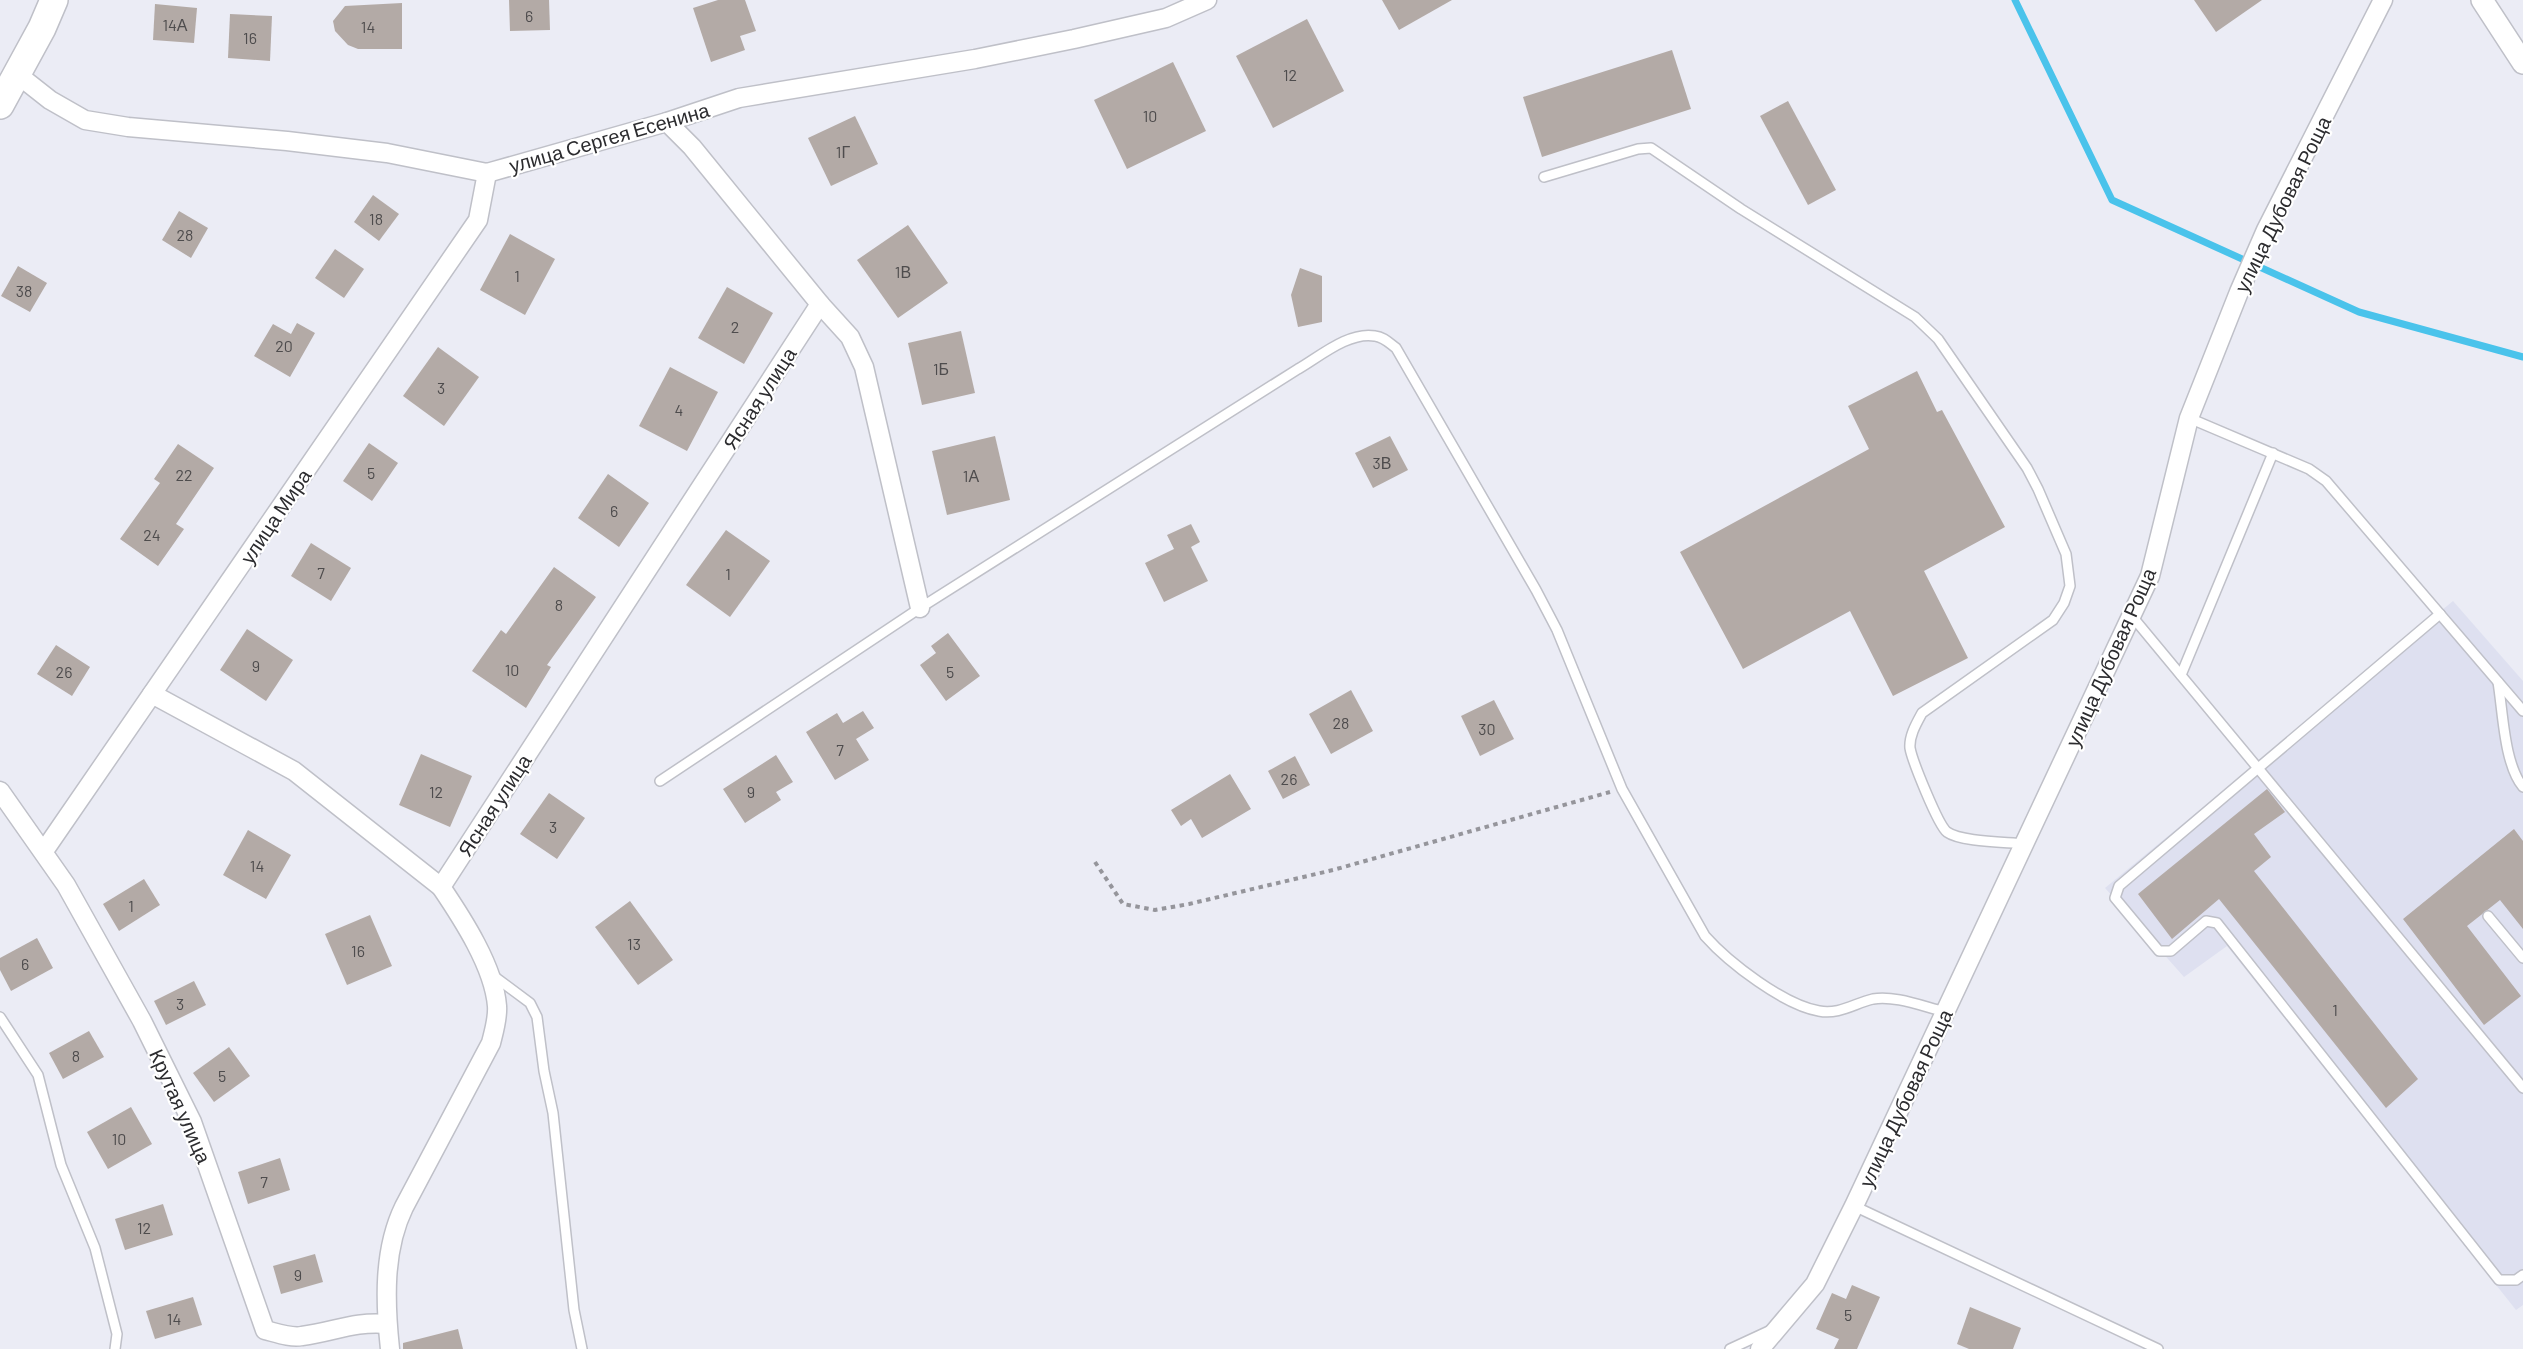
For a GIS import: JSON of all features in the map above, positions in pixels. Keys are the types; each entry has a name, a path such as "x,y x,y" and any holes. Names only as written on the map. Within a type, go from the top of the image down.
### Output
{"main road":[{"path":"0,105 42,28 54,0"}],"street":[{"name":"улица Сергея Есенина","path":"17,74 50,100 86,120 128,127 287,141 376,152 487,174 667,122 739,98 975,59 1086,36 1166,18 1207,0"},
{"name":"улица Дубовая Роща","path":"1760,1349 1815,1284 1946,1012 2150,576 2189,418 2239,292 2266,230 2383,0"},
{"path":"2482,0 2523,63"},
{"path":"667,122 692,147 820,304 850,337 864,367 920,608"},
{"name":"улица Мира","path":"44,851 478,220 487,174"},
{"name":"Ясная улица","path":"441,887 820,304"},
{"path":"152,694 294,771 441,887 458,911 488,972 497,1007 491,1043 397,1222 388,1265 387,1324 390,1349"},
{"name":"Крутая улица","path":"0,791 66,885 142,1021 192,1122 265,1330 283,1335 301,1336 366,1322 387,1324"}],"lane":[{"path":"1544,177 1638,149 1651,148 1741,209 1915,317 1938,339 2027,468 2066,554 2070,586 2064,603 2053,620 1922,713 1913,730 1910,748 1936,817 1946,831 1957,837 2024,844"},
{"path":"660,781 920,608 1298,369 1345,342 1373,335 1383,338 1396,348 1536,590 1557,630 1622,789 1705,936 1722,955 1793,1004 1821,1012 1847,1010 1873,999 1888,999 1946,1012"},
{"path":"2189,418 2309,469 2326,481 2523,711"},
{"path":"2181,675 2273,453"},
{"path":"2440,614 2119,886 2115,898 2159,951 2171,951 2206,921 2217,923 2499,1280 2516,1280 2523,1275"},
{"path":"2131,615 2523,1088"},
{"path":"2498,682 2511,762 2517,779 2523,787"},
{"path":"2488,916 2523,958"},
{"path":"488,972 530,1003 537,1017 544,1071 553,1113 574,1310 582,1349"},
{"path":"0,1017 39,1075 61,1165 95,1248 117,1334 115,1349"},
{"name":"улица Дубовая Роща","path":"1854,1206 2158,1349"},
{"path":"1730,1349 1780,1325"}],"path":[{"path":"1095,862 1123,904 1155,910 1333,870 1622,789"}],"shaded area":[{"path":"2453,601 2523,681 2523,1305 2516,1310 2227,946 2184,977 2105,888"}],"building":[{"path":"509,0 549,0 550,30 510,31"},
{"path":"718,0 745,0 756,31 740,36 745,50 711,62 693,8"},
{"path":"1382,0 1452,0 1399,30"},
{"path":"2194,0 2262,0 2216,32"},
{"path":"402,3 402,49 358,49 348,45 335,31 333,21 345,6"},
{"path":"155,4 197,8 194,43 153,40"},
{"path":"230,14 272,16 270,61 228,58"},
{"path":"1307,19 1344,91 1273,128 1236,56"},
{"path":"1672,50 1691,109 1542,157 1523,97"},
{"path":"1173,62 1206,131 1127,169 1094,100"},
{"path":"1788,101 1836,190 1808,205 1760,116"},
{"path":"855,116 878,164 831,186 808,138"},
{"path":"373,195 399,214 379,241 354,222"},
{"path":"179,211 208,228 191,258 162,240"},
{"path":"908,225 948,283 898,318 857,260"},
{"path":"510,234 555,259 525,315 480,290"},
{"path":"335,249 364,269 344,298 315,278"},
{"path":"18,266 47,283 30,312 1,296"},
{"path":"1300,268 1322,276 1322,322 1298,327 1291,295"},
{"path":"727,287 773,313 744,364 698,338"},
{"path":"297,323 315,333 290,377 254,356 273,324 291,334"},
{"path":"961,331 975,393 922,405 908,343"},
{"path":"438,347 479,377 444,426 403,396"},
{"path":"670,367 718,392 687,451 639,426"},
{"path":"1917,371 1937,412 1942,410 2005,527 1924,571 1968,658 1893,696 1850,611 1743,669 1680,552 1869,449 1848,406"},
{"path":"995,436 1010,500 947,515 932,451"},
{"path":"1390,436 1408,470 1373,488 1355,453"},
{"path":"369,443 398,463 372,501 343,481"},
{"path":"178,444 214,468 176,524 184,529 158,566 120,539 160,483 154,479"},
{"path":"608,474 649,503 619,547 578,518"},
{"path":"1191,524 1200,542 1191,547 1208,581 1164,602 1145,563 1174,549 1167,535"},
{"path":"726,530 770,561 730,617 686,585"},
{"path":"311,543 351,568 331,601 291,576"},
{"path":"554,567 596,597 547,665 551,667 526,708 472,671 501,630 506,634"},
{"path":"247,629 293,660 266,701 220,670"},
{"path":"948,633 980,676 946,701 920,665 936,653 931,646"},
{"path":"56,645 90,667 72,696 37,674"},
{"path":"1351,690 1373,731 1331,754 1309,714"},
{"path":"1494,700 1514,739 1480,756 1461,716"},
{"path":"863,711 874,728 856,739 869,760 835,780 806,732 837,713 843,723"},
{"path":"421,754 472,776 450,827 399,805"},
{"path":"776,755 793,782 776,792 781,800 745,823 723,789"},
{"path":"1295,756 1310,785 1283,799 1268,771"},
{"path":"1230,774 1251,809 1202,838 1191,819 1181,826 1171,810"},
{"path":"2267,789 2285,812 2254,834 2271,857 2254,871 2418,1079 2386,1108 2219,899 2172,939 2138,894"},
{"path":"549,793 585,818 557,859 520,834"},
{"path":"2514,829 2523,841 2523,929 2500,900 2467,926 2521,996 2484,1025 2403,919"},
{"path":"248,830 291,855 266,899 223,875"},
{"path":"144,879 160,905 119,931 103,904"},
{"path":"630,901 673,960 638,985 595,927"},
{"path":"370,915 392,966 347,985 325,934"},
{"path":"37,938 53,968 11,991 0,970 0,958"},
{"path":"194,981 206,1005 166,1025 154,1001"},
{"path":"89,1031 104,1057 63,1079 49,1053"},
{"path":"229,1047 250,1076 214,1102 193,1073"},
{"path":"131,1107 152,1144 108,1169 87,1132"},
{"path":"280,1158 290,1190 248,1204 238,1172"},
{"path":"163,1204 173,1235 125,1250 115,1219"},
{"path":"315,1254 323,1282 281,1294 273,1266"},
{"path":"1852,1285 1880,1297 1857,1349 1834,1349 1839,1339 1816,1329 1832,1293 1846,1299"},
{"path":"193,1297 202,1325 155,1339 146,1311"},
{"path":"1970,1307 2021,1328 2013,1349 1969,1349 1957,1344"},
{"path":"458,1329 463,1349 403,1349 403,1343"}],"waterway":[{"path":"2015,0 2112,200 2359,312 2523,357"}]}
